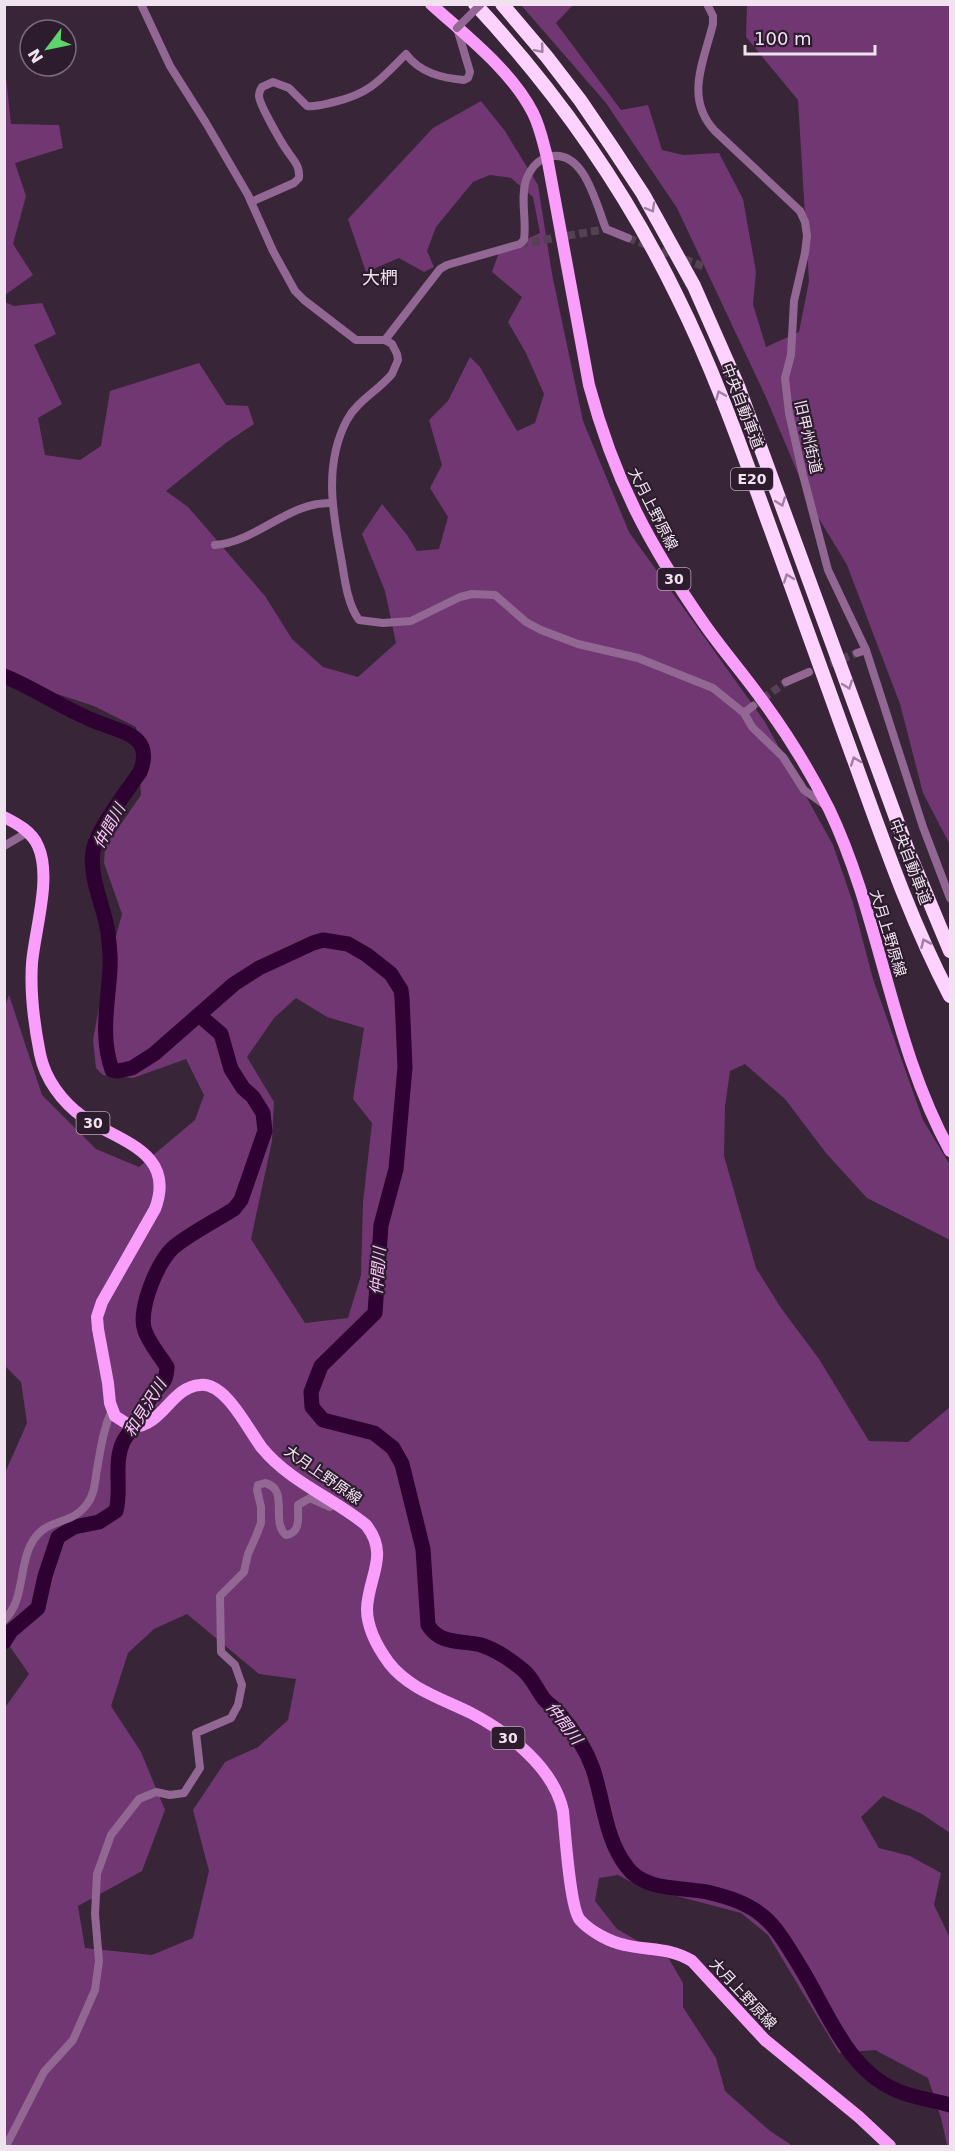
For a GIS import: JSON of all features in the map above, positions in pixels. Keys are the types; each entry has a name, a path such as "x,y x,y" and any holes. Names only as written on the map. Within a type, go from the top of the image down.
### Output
{"highway":[{"name":"中央自動車道","path":"475,4 530,66 596,155 627,205 677,296 704,354 740,445 892,863 928,950 951,996"},
{"name":"中央自動車道","path":"502,4 580,100 643,194 694,286 742,397 907,848 951,951"}],"main road":[{"name":"大月上野原線","path":"431,4 507,75 539,126 547,157 589,385 618,474 645,532 663,563 706,627 765,704 798,753 828,807 850,859 918,1080 951,1150"},
{"path":"4,817 28,832"},
{"name":"30","path":"28,832 38,845 44,870 32,980 33,1005 42,1062 55,1087 69,1105 86,1118 141,1150 152,1162 159,1181 155,1209 102,1302 97,1317 113,1413"},
{"name":"大月上野原線","path":"113,1413 132,1427 146,1425 185,1390 210,1385 227,1398 251,1433 289,1474 366,1525 372,1532 378,1561 369,1598 368,1617 374,1636 389,1663 399,1674 416,1686 471,1713 501,1732 532,1759 554,1786 563,1811 573,1903 580,1920 602,1936 619,1943 680,1953 692,1961 765,2040 859,2117 890,2146"}],"street":[{"path":"141,4 170,66 251,202 273,251 299,295 356,340 385,340 395,348 396,366 388,378 356,408 347,420 334,454 332,503 346,585 359,620 383,623 411,621 460,597 472,594 495,595 526,622 541,630 578,644 638,658 698,680 713,688 744,713 752,727 783,757 804,790 828,807"},
{"path":"251,202 294,183 299,178 300,172 296,162 286,151 261,103 259,93 262,87 273,82 284,86 307,106 332,103 354,97 372,88 406,54 416,65 434,74 464,80 468,78 470,72 457,28 482,4"},
{"name":"旧甲州街道","path":"707,4 713,16 713,24 699,79 698,96 702,112 715,131 800,211 805,222 807,236 794,302 794,341 785,378 785,393 803,475 828,570 866,650 923,827 951,898"},
{"path":"385,340 441,269 447,265 520,244 524,240 524,196 527,178 535,165 547,157 564,156 582,170 606,229 628,238"},
{"path":"215,545 230,544 299,509 320,502 332,503"},
{"path":"857,653 866,650"},
{"path":"786,682 809,672"},
{"path":"744,713 753,706"},
{"path":"4,846 28,832"},
{"path":"4,1620 13,1610 28,1552 37,1533 49,1525 71,1518 89,1501 104,1431 113,1413"},
{"path":"6,2146 44,2072 73,2040 95,1990 99,1960 95,1914 97,1874 111,1835 139,1799 156,1792 170,1796 184,1793 200,1768 196,1733 231,1718 238,1705 242,1685 235,1665 221,1652 220,1596 244,1572 248,1554 261,1523 258,1485 265,1482 275,1488 278,1495 280,1528 286,1535 295,1531 298,1524 298,1505 310,1498 330,1507 336,1504"}],"shaded area":[{"path":"521,5 573,5 556,23 621,110 648,105 662,150 683,155 719,153 743,199 756,272 753,304 766,347 799,332 809,281 798,100 746,37 747,5 950,5 950,845 923,793 900,704 847,565 812,507 765,395 677,208 606,103"},
{"path":"4,59 11,124 59,125 63,148 15,163 26,196 13,244 33,275 5,295"},
{"path":"481,101 505,131 538,185 552,274 583,421 629,532 765,722 833,845 853,903 873,979 923,1120 950,1165 950,1240 867,1198 826,1153 785,1099 745,1064 730,1071 725,1106 724,1156 756,1268 781,1308 819,1359 869,1441 908,1442 950,1407 950,1833 922,1814 883,1796 861,1817 879,1848 910,1856 941,1873 934,1905 950,1938 950,2146 947,2145 928,2078 875,2050 839,2053 768,1935 741,1913 639,1886 618,1875 599,1878 595,1901 617,1929 669,1959 683,1983 683,2007 716,2058 725,2091 770,2131 793,2146 5,2146 4,1709 29,1674 4,1638 5,1473 27,1423 21,1382 4,1365 4,1009 9,995 42,1095 96,1149 139,1167 195,1120 204,1095 186,1059 133,1078 103,1075 96,1068 93,1040 104,980 122,914 104,863 105,847 141,795 136,727 94,706 11,679 5,672 5,302 14,306 42,303 56,334 34,345 62,404 38,418 45,455 80,460 101,446 110,391 199,363 226,405 248,406 254,424 227,442 166,491 188,507 265,596 292,639 323,667 358,677 396,643 385,591 362,534 382,504 417,551 439,549 448,517 430,488 442,465 429,420 448,401 470,357 480,367 517,431 535,423 544,394 526,353 508,322 522,297 492,272 499,252 540,233 533,197 511,178 490,175 473,182 436,227 427,251 434,267 424,272 399,258 366,272 348,219 433,128","holes":["296,998 327,1017 364,1028 353,1099 372,1123 363,1202 361,1275 348,1318 305,1323 251,1239 272,1141 274,1102 247,1057 274,1018","187,1614 259,1674 296,1679 288,1720 258,1747 225,1762 193,1810 209,1871 193,1938 152,1955 85,1948 78,1906 142,1871 165,1810 141,1752 111,1706 128,1653 154,1629"]}],"waterway":[{"name":"仲間川","path":"4,676 79,714 127,733 141,744 143,760 140,772 100,832 92,861 110,951 106,1045 112,1070 132,1068 154,1054 234,984 259,968 323,940 348,944 367,955 391,974 401,990 405,1067 396,1169 381,1225 375,1313 321,1366 311,1392 312,1407 323,1420 374,1433 393,1448 402,1464 423,1549 428,1625 445,1639 481,1645 493,1650 529,1676 544,1699 568,1725 587,1754 614,1845 634,1875 664,1887 723,1896 758,1912 783,1940 840,2037 865,2069 898,2091 950,2105"},
{"name":"和見沢川","path":"4,1642 11,1631 38,1608 45,1576 58,1537 74,1527 99,1522 116,1511 120,1450 127,1435 140,1419 151,1396 166,1377 167,1367 150,1341 143,1322 146,1299 156,1273 175,1246 234,1209 241,1200 265,1131 263,1113 231,1069 221,1034 199,1015"}],"tunnel":[{"path":"520,244 606,229"},
{"path":"628,238 705,267"},
{"path":"819,668 857,653"},
{"path":"753,706 786,682"}],"district":[{"name":"大椚","path":"380,277"}]}
